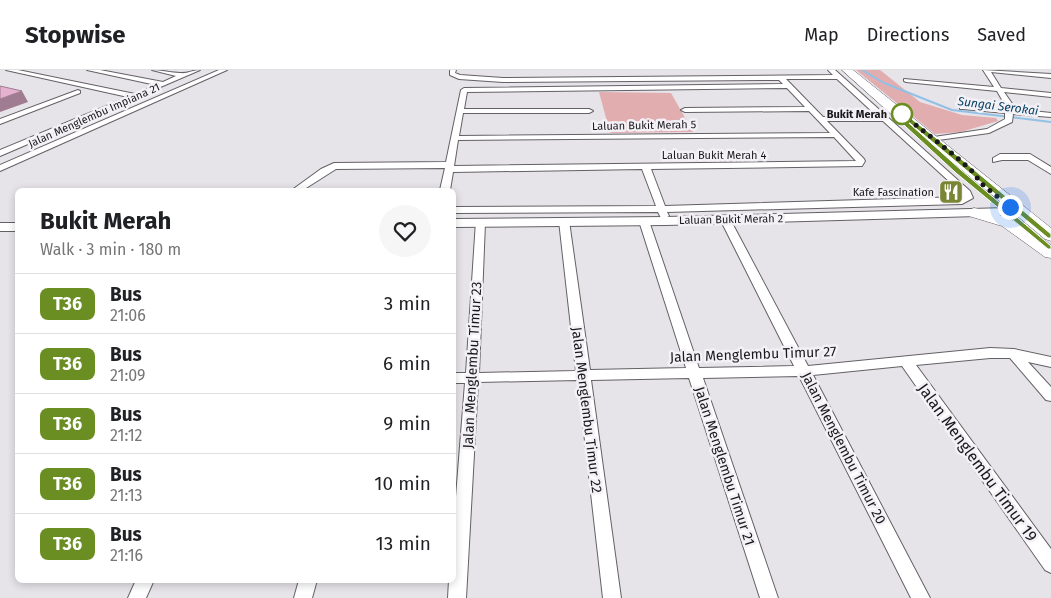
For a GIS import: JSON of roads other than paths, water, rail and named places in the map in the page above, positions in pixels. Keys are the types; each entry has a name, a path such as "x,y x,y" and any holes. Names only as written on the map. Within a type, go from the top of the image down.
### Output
{"main road":[{"path":"847,70 891,114 1051,238"},
{"path":"891,114 934,139 987,194 1051,248"},
{"path":"965,170 1010,207 1008,212"},
{"path":"974,213 987,207 987,194"},
{"path":"1008,212 1024,218 1051,238"},
{"path":"974,213 1002,219 1014,224 1051,253"}],"street":[{"path":"90,70 163,84"},
{"path":"155,70 184,76"},
{"path":"0,153 197,70"},
{"name":"Jalan Menglembu Impiana 21","path":"0,168 224,70"},
{"path":"453,70 452,74 459,77 503,80 837,77"},
{"path":"831,70 837,77 891,114"},
{"path":"986,70 1051,76"},
{"path":"986,70 1009,105 1010,115"},
{"path":"8,73 135,96"},
{"path":"8,73 78,92 123,101"},
{"name":"Laluan Bukit Merah 4","path":"449,167 859,164 861,161 780,78"},
{"path":"906,80 1051,95"},
{"path":"445,188 462,91 788,86"},
{"path":"0,122 78,92"},
{"path":"963,107 1010,115 1051,115"},
{"path":"685,110 810,109"},
{"path":"459,111 589,110"},
{"path":"820,119 891,114"},
{"name":"Laluan Bukit Merah 2","path":"456,223 644,221 663,215 807,205 962,201 968,198 967,193 891,114"},
{"path":"934,139 946,139 990,130 1010,115"},
{"name":"Laluan Bukit Merah 5","path":"455,138 834,135"},
{"path":"996,160 1000,157 1032,158 1051,171"},
{"path":"300,188 334,166 449,167"},
{"path":"646,167 663,215"},
{"path":"807,205 817,217"},
{"name":"Laluan Bukit Merah 2","path":"456,210 663,215 725,219 1008,212"},
{"name":"Jalan Menglembu Timur 20","path":"725,219 921,598"},
{"name":"Jalan Menglembu Timur 22","path":"564,221 612,598"},
{"name":"Jalan Menglembu Timur 21","path":"644,221 769,598"},
{"name":"Jalan Menglembu Timur 23","path":"457,598 480,222"},
{"path":"0,227 15,227"},
{"name":"Jalan Menglembu Timur 27","path":"456,378 805,371 990,353 1014,354 1051,362"},
{"path":"1014,354 1051,396"},
{"name":"Jalan Menglembu Timur 19","path":"905,360 1051,564"},
{"path":"137,598 144,583"},
{"path":"303,598 307,583"}],"waterway":[{"name":"Sungai Serokai","path":"862,70 884,83 952,110 1051,122"}],"place":[{"name":"Bukit Merah","path":"902,114"},
{"name":"Kafe Fascination","path":"951,192"}]}
